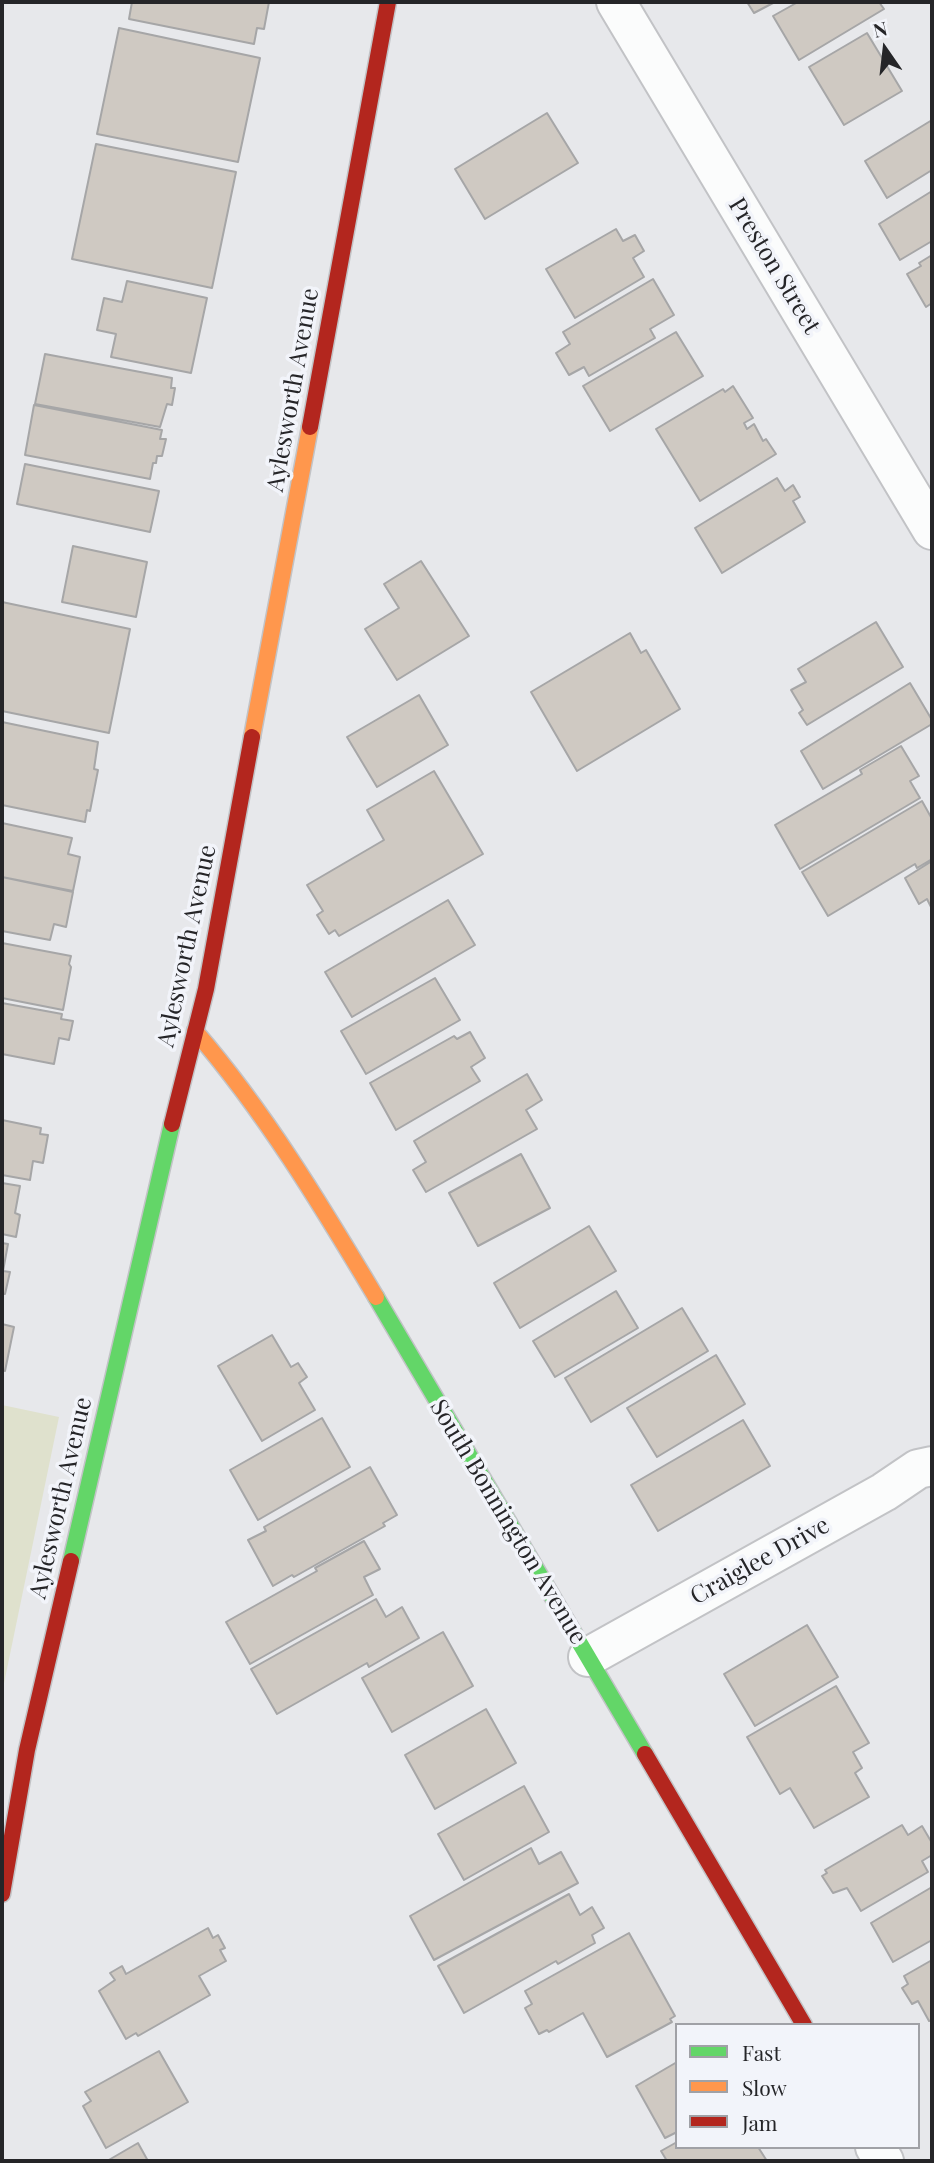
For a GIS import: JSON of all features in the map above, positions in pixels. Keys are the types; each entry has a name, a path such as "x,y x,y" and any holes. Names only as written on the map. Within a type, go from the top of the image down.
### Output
{"street":[{"name":"Aylesworth Avenue","path":"2,1894 27,1750 208,975 388,2"},
{"name":"Preston Street","path":"616,2 932,530"},
{"name":"South Bonnington Avenue","path":"195,1031 228,1069 316,1196 803,2023"},
{"name":"Craiglee Drive","path":"588,1657 884,1492 918,1469 932,1466"}],"green space":[{"path":"2,1405 59,1417 2,1693"}],"building":[{"path":"132,2 269,2 264,29 257,28 254,44 129,19"},
{"path":"747,2 775,2 754,13"},
{"path":"798,2 879,2 884,9 799,60 773,16"},
{"path":"119,28 260,58 238,162 97,134"},
{"path":"867,33 902,91 844,125 809,67"},
{"path":"547,113 578,163 485,219 455,169"},
{"path":"932,120 932,170 887,198 865,161"},
{"path":"96,144 236,172 212,288 72,259"},
{"path":"932,191 932,241 900,260 879,224"},
{"path":"616,229 623,241 635,235 644,251 633,258 644,277 575,318 546,269"},
{"path":"932,255 932,303 926,307 907,274 921,266 919,263"},
{"path":"653,279 674,315 650,329 655,338 589,376 584,367 569,375 556,353 570,344 563,332"},
{"path":"127,281 207,298 191,373 111,357 116,334 97,330 104,298 122,302"},
{"path":"676,332 703,376 610,431 583,386"},
{"path":"45,354 172,378 171,388 175,388 172,405 167,404 160,427 35,404"},
{"path":"733,386 753,418 744,423 747,429 754,424 763,441 766,439 776,454 700,501 656,429 723,389 725,392"},
{"path":"34,405 162,430 160,439 166,439 162,456 157,456 156,463 153,463 150,479 25,455"},
{"path":"25,464 159,491 150,532 17,504"},
{"path":"777,478 785,491 793,485 800,497 793,501 805,522 722,573 695,528"},
{"path":"73,546 147,562 136,617 62,602"},
{"path":"421,561 469,636 397,680 365,629 399,608 384,584"},
{"path":"2,602 130,629 109,733 2,711"},
{"path":"876,622 903,667 807,725 799,713 803,710 791,690 806,682 798,669"},
{"path":"630,633 641,653 646,650 680,709 577,771 531,692"},
{"path":"910,683 932,724 823,789 801,751"},
{"path":"419,695 448,745 377,787 347,737"},
{"path":"2,722 98,742 94,769 98,770 90,811 87,810 85,822 2,805"},
{"path":"901,746 919,776 910,781 920,798 800,869 775,825 862,774 860,770"},
{"path":"434,771 483,854 339,936 335,930 329,934 317,915 323,911 307,885 384,840 367,810"},
{"path":"922,801 932,819 932,859 917,868 915,864 828,916 802,872"},
{"path":"2,823 72,838 68,854 80,857 73,891 2,877"},
{"path":"932,861 932,909 927,899 919,904 905,878"},
{"path":"2,877 73,892 66,927 54,924 50,940 2,931"},
{"path":"448,900 475,945 352,1017 325,972"},
{"path":"2,943 71,956 63,1010 2,998"},
{"path":"435,978 460,1020 366,1074 341,1031"},
{"path":"2,1003 62,1014 61,1019 73,1021 69,1040 59,1038 54,1064 2,1054"},
{"path":"470,1032 485,1058 471,1067 480,1081 396,1130 370,1083 454,1036 457,1039"},
{"path":"527,1074 542,1100 526,1110 537,1129 426,1192 413,1170 426,1162 414,1141"},
{"path":"2,1120 41,1128 40,1134 48,1135 43,1163 33,1161 30,1180 2,1175"},
{"path":"521,1154 550,1208 478,1246 449,1193"},
{"path":"2,1183 20,1186 15,1213 20,1215 16,1237 2,1234"},
{"path":"589,1226 616,1271 520,1328 494,1283"},
{"path":"2,1243 8,1244 3,1271 10,1272 5,1294 2,1294"},
{"path":"616,1291 638,1328 555,1377 533,1341"},
{"path":"682,1308 708,1351 591,1422 565,1378"},
{"path":"2,1324 14,1327 5,1371 2,1370"},
{"path":"272,1335 291,1367 298,1363 307,1377 299,1383 315,1410 262,1441 218,1366"},
{"path":"716,1355 745,1404 657,1457 627,1408"},
{"path":"322,1418 350,1467 258,1520 230,1470"},
{"path":"743,1420 770,1466 658,1531 631,1485"},
{"path":"370,1467 397,1515 383,1523 385,1526 273,1586 248,1540 266,1531 264,1527"},
{"path":"364,1541 380,1569 364,1577 373,1595 250,1664 226,1622"},
{"path":"376,1599 386,1617 402,1607 419,1638 369,1667 367,1663 277,1714 251,1669"},
{"path":"807,1625 838,1677 755,1726 724,1674"},
{"path":"443,1632 473,1686 392,1732 362,1678"},
{"path":"836,1686 869,1743 853,1752 862,1768 855,1773 869,1797 814,1828 790,1788 780,1794 747,1737"},
{"path":"486,1709 516,1763 435,1809 405,1755"},
{"path":"524,1786 549,1832 464,1880 438,1834"},
{"path":"902,1825 908,1835 922,1826 932,1843 932,1855 922,1861 928,1872 861,1911 847,1888 833,1893 822,1876 827,1873 825,1870"},
{"path":"531,1848 539,1864 561,1852 578,1883 434,1960 410,1916"},
{"path":"932,1887 932,1940 893,1962 871,1923"},
{"path":"569,1894 580,1915 592,1907 604,1928 592,1935 595,1943 558,1964 556,1961 464,2013 438,1966"},
{"path":"208,1928 213,1938 218,1935 225,1948 220,1950 226,1961 199,1976 210,1995 138,2036 136,2033 126,2039 99,1991 115,1980 110,1973 122,1966 126,1974"},
{"path":"629,1933 675,2016 670,2019 672,2022 607,2057 583,2013 549,2032 547,2030 539,2034 525,2008 532,2004 525,1991"},
{"path":"932,1960 932,2020 929,2021 918,2001 912,2004 902,1988 908,1984 904,1976"},
{"path":"159,2051 188,2102 106,2148 83,2106 91,2101 85,2092"},
{"path":"675,2063 675,2133 665,2138 636,2086"},
{"path":"138,2143 148,2161 107,2161"},
{"path":"675,2143 675,2149 759,2149 767,2161 667,2161 661,2151"}],"traffic: fast":[{"path":"71,1561 172,1124"},
{"path":"376,1297 645,1754"}],"traffic: slow":[{"path":"252,737 310,427"},
{"path":"195,1031 269,1127 376,1297"}],"traffic: jam":[{"path":"310,427 388,2"},
{"path":"172,1124 206,989 252,737"},
{"path":"2,1894 27,1750 71,1561"},
{"path":"645,1754 803,2023"}]}
